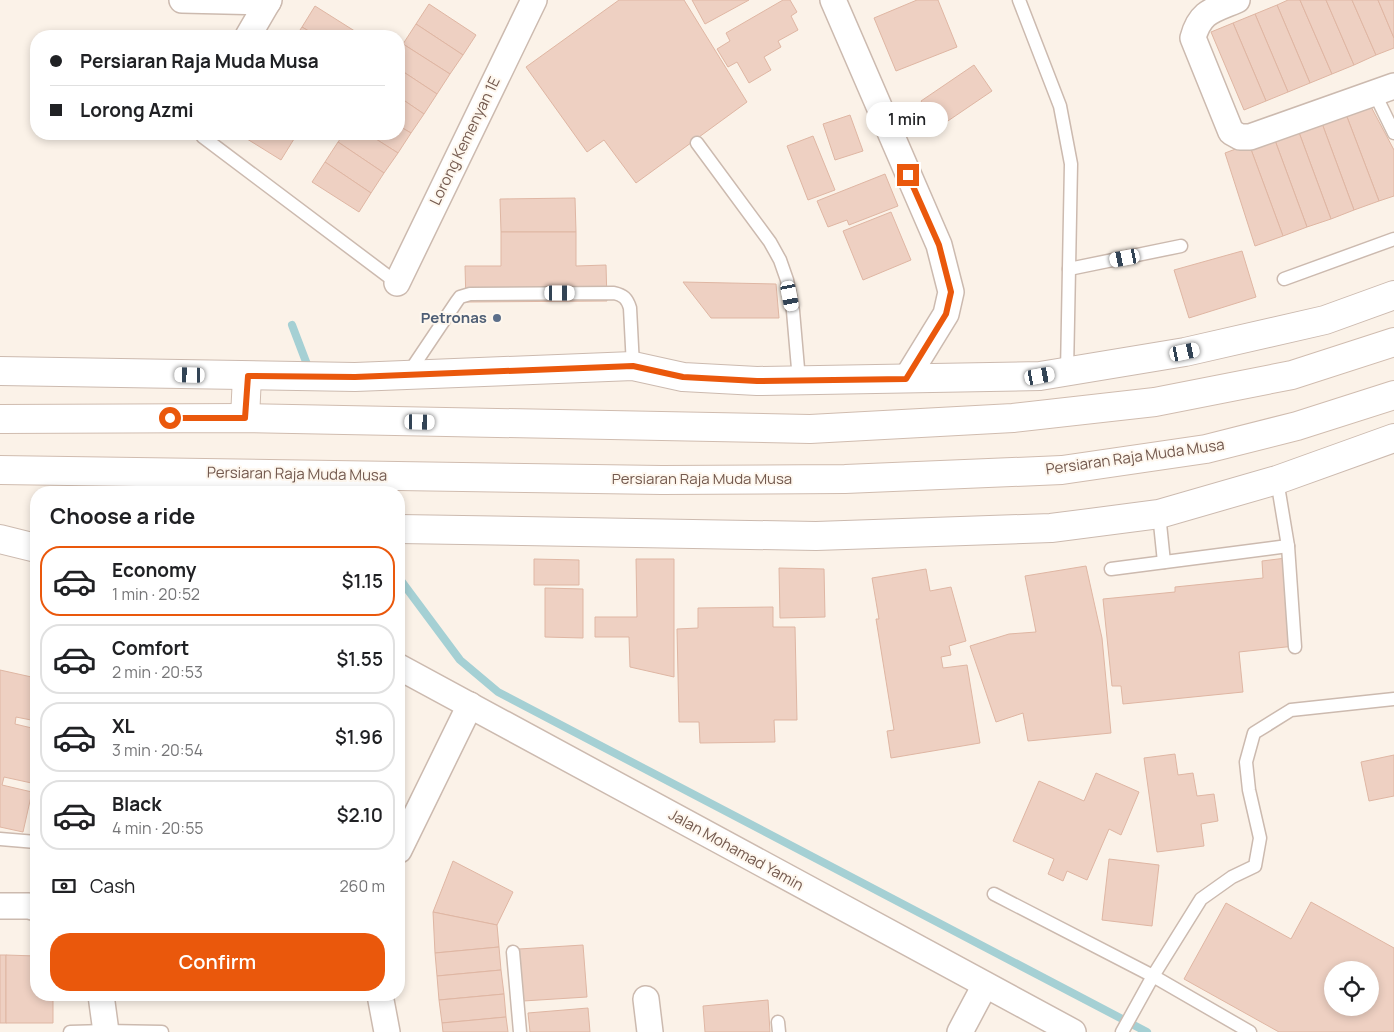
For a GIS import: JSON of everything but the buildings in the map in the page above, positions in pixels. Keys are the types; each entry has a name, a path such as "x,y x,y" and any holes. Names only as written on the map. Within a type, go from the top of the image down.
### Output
{"main road":[{"path":"0,371 355,377 633,366 683,377 757,381 1040,376 1185,352 1325,320 1394,295"},
{"path":"0,419 245,418 810,429 1013,418 1155,402 1282,377 1394,342"},
{"path":"245,418 248,376"},
{"name":"Persiaran Raja Muda Musa","path":"0,470 662,480 845,478 1062,470 1206,449 1297,426 1394,395"},
{"path":"405,529 816,536 1051,528 1160,514 1277,480 1394,438"},
{"path":"118,486 140,472"},
{"path":"0,527 30,527"},
{"path":"0,539 30,546"}],"street":[{"path":"182,0 269,1"},
{"name":"Lorong Kemenyan 1E","path":"397,282 534,0"},
{"path":"833,0 939,245 951,292 946,314 906,379"},
{"path":"1236,0 1204,14 1196,26 1193,38 1231,132 1240,137 1250,138 1384,89"},
{"path":"252,30 269,1"},
{"name":"Jalan Mohamad Yamin","path":"405,670 1073,1032"},
{"path":"405,838 470,705"},
{"path":"0,906 30,906"},
{"path":"960,1032 985,985"},
{"path":"646,999 650,1032"},
{"path":"102,1001 106,1031"},
{"path":"381,1001 388,1032"}],"lane":[{"path":"1019,0 1060,106 1071,164 1067,372"},
{"path":"1384,89 1394,133"},
{"path":"207,140 397,282"},
{"path":"697,143 770,242 780,260 787,280 793,311 799,380"},
{"path":"1284,279 1394,239"},
{"path":"1069,269 1181,246"},
{"path":"408,374 460,297 470,294 614,293 622,295 628,300 630,308 633,366"},
{"path":"1277,480 1288,546 1295,647"},
{"path":"1160,514 1164,562"},
{"path":"1111,568 1288,546"},
{"path":"1122,1032 1153,976 1201,899 1232,877 1255,866 1260,838 1249,790 1246,762 1254,733 1291,710 1394,699"},
{"path":"0,839 30,842"},
{"path":"994,894 1153,976 1250,1032"},
{"path":"514,952 520,1032"},
{"path":"70,1032 162,1032"}],"waterway":[{"path":"292,325 308,367"},
{"path":"405,586 460,660 498,692 1147,1032"}],"place":[{"name":"Petronas","path":"497,318"}],"route":[{"path":"170,418 245,418 248,376 355,377 633,366 683,377 757,381 906,379 946,314 951,292 939,245 908,175"}]}
